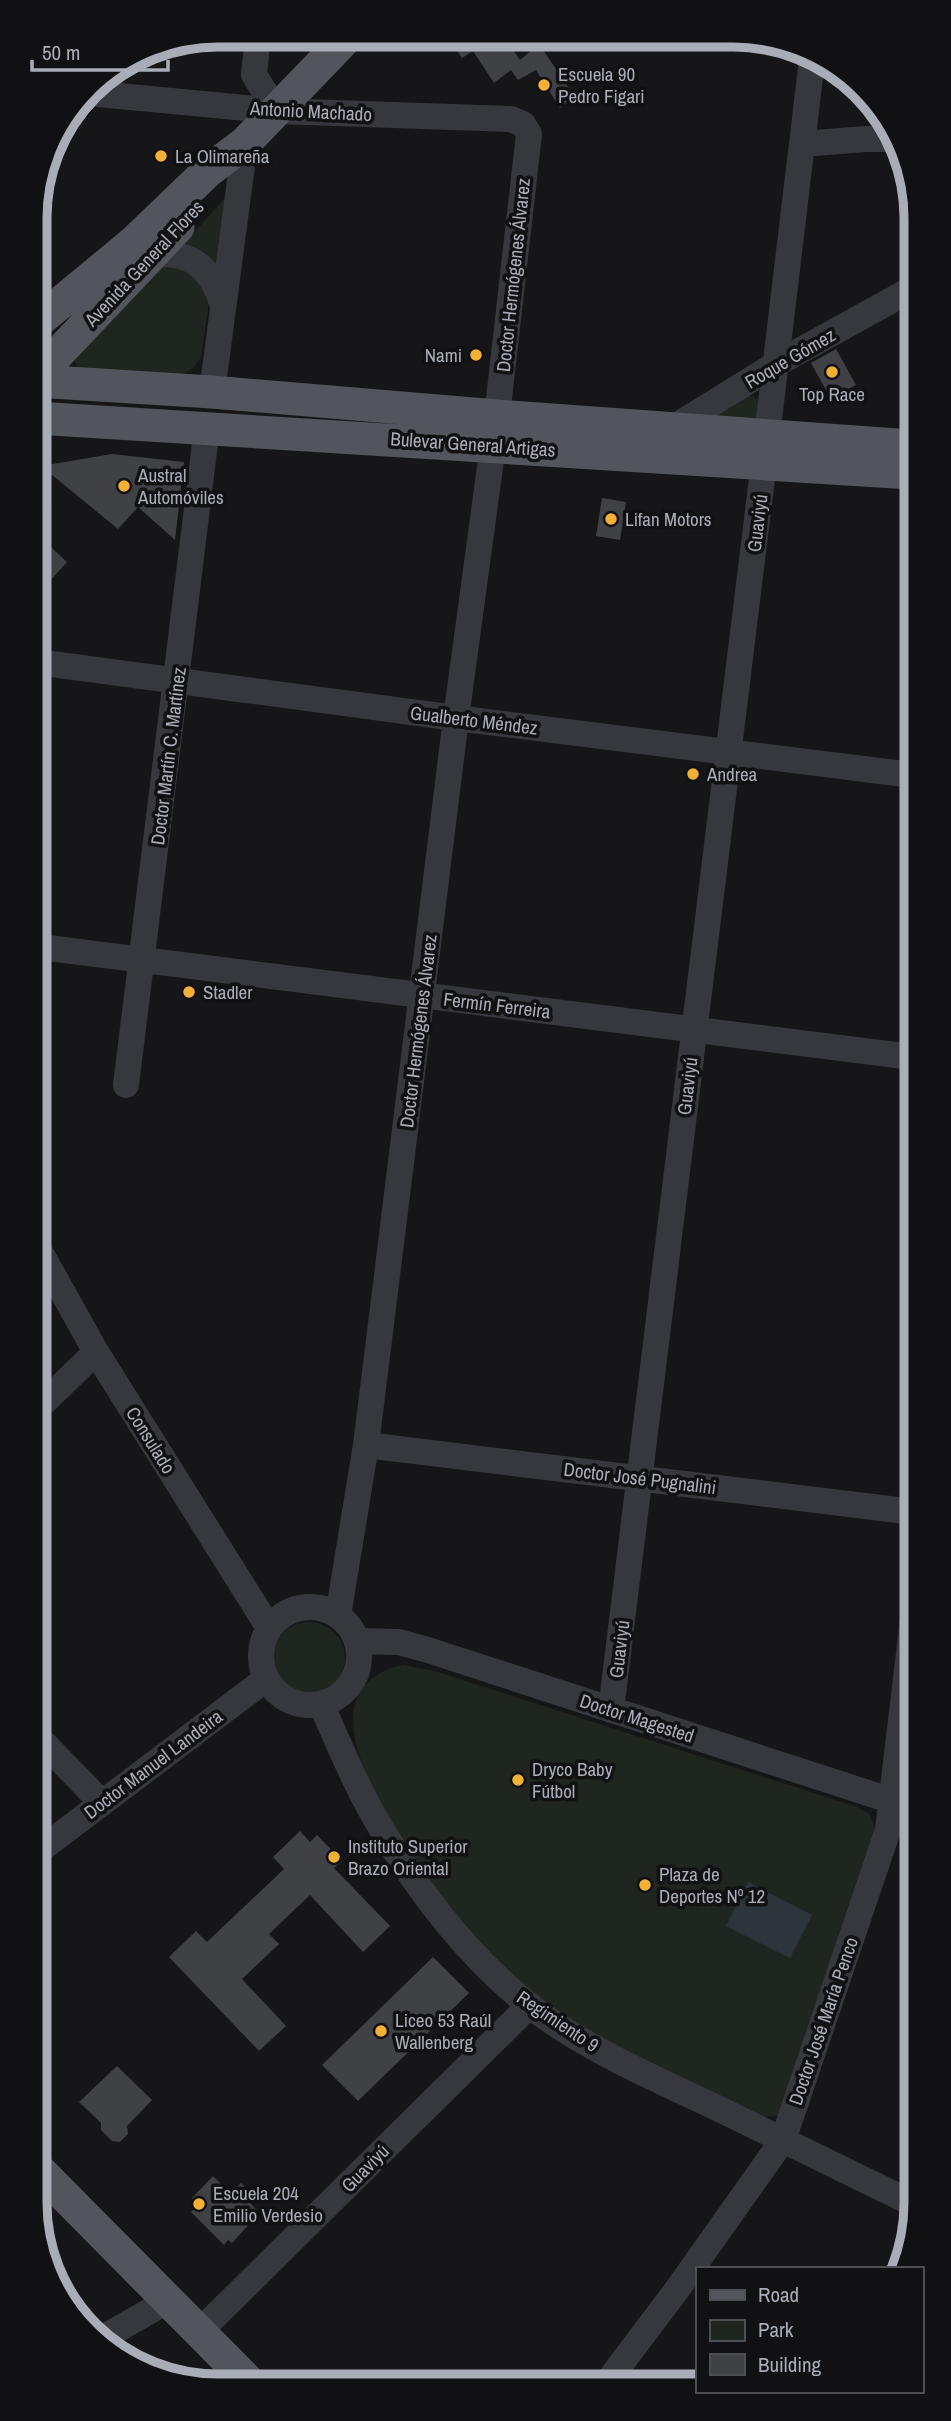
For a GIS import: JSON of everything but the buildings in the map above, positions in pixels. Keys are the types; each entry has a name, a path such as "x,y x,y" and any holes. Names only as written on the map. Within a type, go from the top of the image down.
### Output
{"main road":[{"name":"Avenida General Flores","path":"48,313 134,242 208,171 245,143 338,47"},
{"name":"Avenida General Flores","path":"48,366 220,180 245,143"},
{"name":"Bulevar General Artigas","path":"48,380 212,392 495,431 766,449 904,446"},
{"name":"Bulevar General Artigas","path":"48,399 164,404 212,392"},
{"name":"Bulevar General Artigas","path":"48,419 208,427 495,431 671,429 766,449 904,472"},
{"path":"47,2178 241,2374"}],"street":[{"path":"257,47 254,75 277,111"},
{"name":"Guaviyú","path":"611,1710 811,67"},
{"name":"Antonio Machado","path":"101,94 277,111 511,119 523,124 529,134"},
{"name":"Doctor Hermógenes Álvarez","path":"338,1616 366,1445 456,718 495,431 529,134"},
{"path":"802,144 884,139"},
{"path":"212,392 245,143"},
{"path":"153,255 169,253 199,264 214,283 223,308"},
{"name":"Roque Gómez","path":"671,429 776,365 904,293"},
{"name":"Doctor Martín C. Martínez","path":"126,1085 208,427"},
{"name":"Gualberto Méndez","path":"48,663 904,774"},
{"name":"Fermín Ferreira","path":"48,948 904,1056"},
{"name":"Consulado","path":"47,1265 96,1352 269,1628"},
{"path":"47,1399 96,1352"},
{"name":"Doctor José Pugnalini","path":"366,1445 903,1511"},
{"path":"318,1607 338,1616 349,1627 357,1641 359,1664 356,1675 342,1694 321,1704 296,1704 284,1699 266,1679 260,1660 269,1628 285,1613 296,1609 318,1607"},
{"name":"Doctor Magested","path":"357,1641 399,1642 903,1804"},
{"name":"Doctor Manuel Landeira","path":"47,1844 266,1679"},
{"name":"Regimiento 9","path":"321,1704 380,1827 405,1867 456,1932 492,1971 530,2005 566,2031 629,2066 903,2199"},
{"path":"47,1746 101,1802"},
{"name":"Doctor José María Penco","path":"613,2374 783,2140 888,1830 903,1805"},
{"name":"Guaviyú","path":"200,2331 530,2005"},
{"path":"109,2334 169,2300"}],"green space":[{"path":"224,199 228,199 222,270 184,244"},
{"path":"164,265 187,265 210,297 201,357 193,368 181,375 77,368 74,359"},
{"path":"744,396 752,396 760,401 756,421 711,415"},
{"path":"309,1622 329,1628 339,1638 345,1658 339,1678 329,1688 309,1694 289,1688 279,1678 273,1658 279,1638 289,1628"},
{"name":"Plaza de Deportes Nº 12","path":"403,1665 435,1671 857,1807 869,1814 876,1830 778,2116 762,2117 669,2073 577,2024 519,1980 470,1932 448,1906 409,1851 378,1798 361,1759 354,1732 354,1708 362,1690 375,1676"}],"shaded area":[{"path":"748,1882 812,1915 790,1958 726,1926"}],"place":[{"name":"Escuela 90 Pedro Figari","path":"544,85"},
{"name":"La Olimareña","path":"161,156"},
{"name":"Nami","path":"476,355"},
{"name":"Top Race","path":"832,372"},
{"name":"Austral Automóviles","path":"124,486"},
{"name":"Lifan Motors","path":"611,519"},
{"name":"Andrea","path":"693,774"},
{"name":"Stadler","path":"189,992"},
{"name":"Dryco Baby Fútbol","path":"518,1780"},
{"name":"Instituto Superior Brazo Oriental","path":"334,1857"},
{"name":"Plaza de Deportes Nº 12","path":"645,1885"},
{"name":"Liceo 53 Raúl Wallenberg","path":"381,2031"},
{"name":"Escuela 204 Emilio Verdesio","path":"199,2204"}]}
